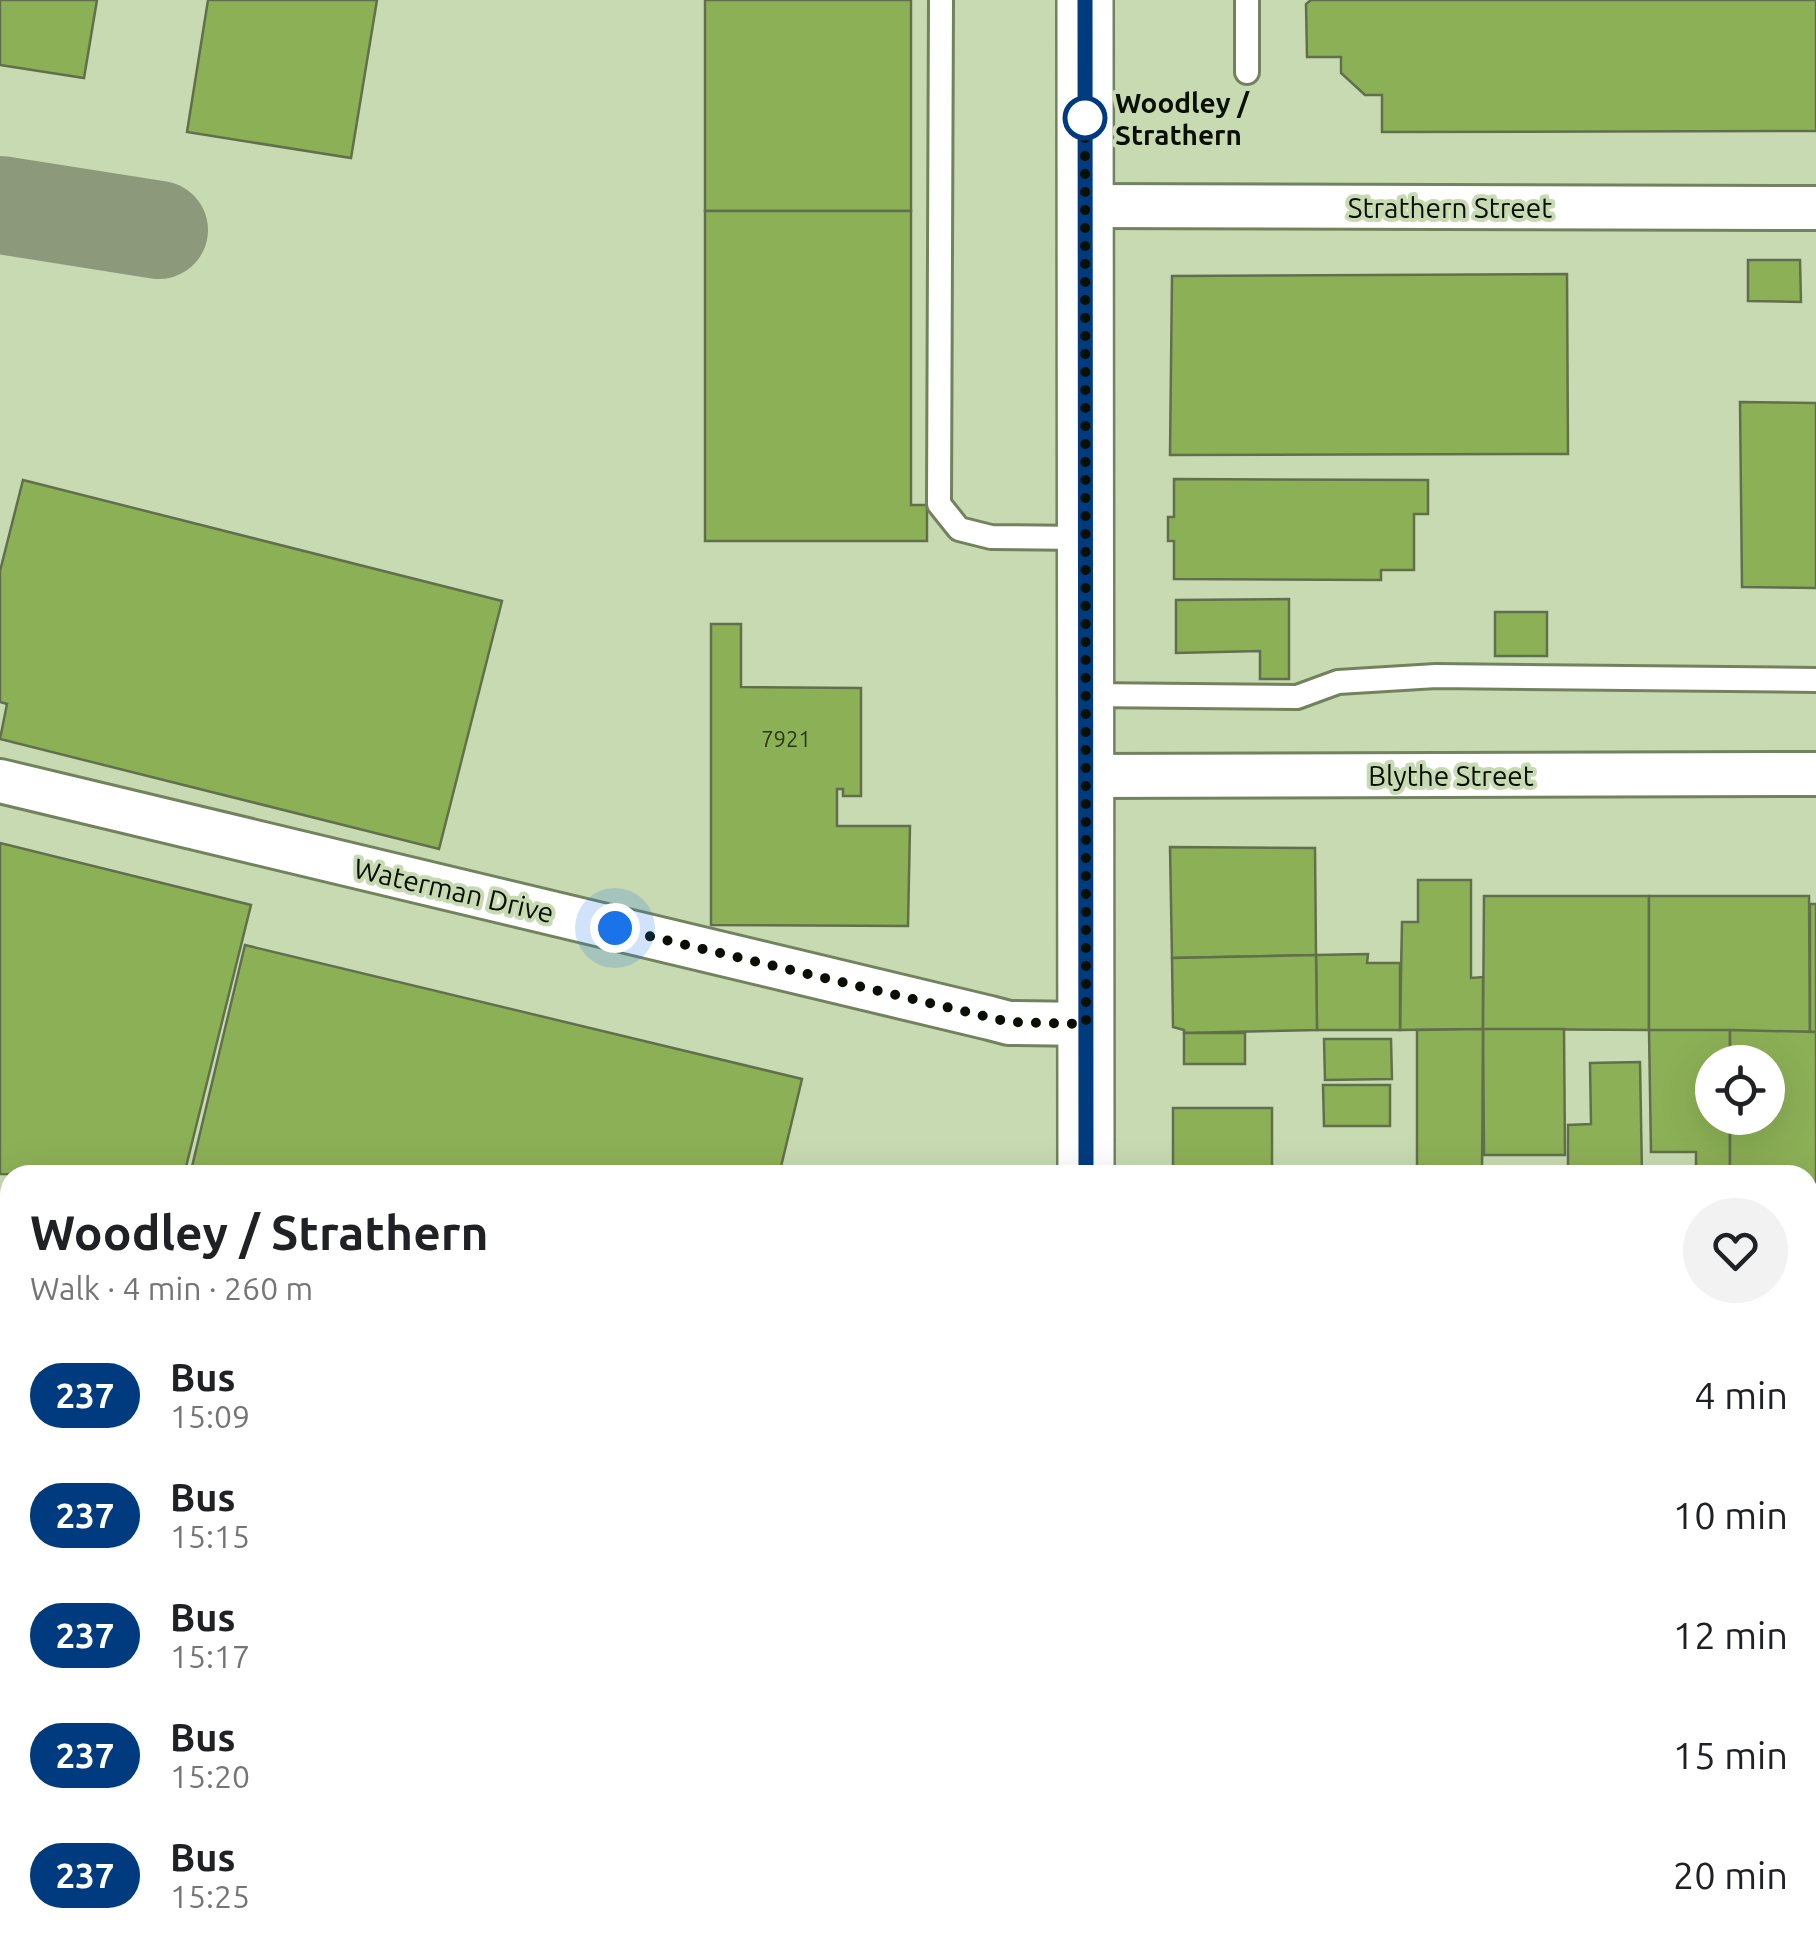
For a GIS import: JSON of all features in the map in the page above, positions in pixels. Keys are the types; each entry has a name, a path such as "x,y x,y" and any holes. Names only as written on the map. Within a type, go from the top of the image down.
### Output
{"main road":[{"path":"1085,0 1086,1165"}],"street":[{"name":"Strathern Street","path":"1085,206 1816,208"},
{"name":"Blythe Street","path":"1086,776 1816,774"},
{"name":"Waterman Drive","path":"0,781 990,1018 1086,1024"}],"lane":[{"path":"941,0 939,504 960,529 975,533 1086,538"},
{"path":"1247,0 1247,72"},
{"path":"1086,695 1297,697 1338,682 1436,676 1816,680"}],"building":[{"path":"0,0 97,0 84,78 0,65"},
{"path":"208,0 377,0 351,158 187,132"},
{"path":"705,0 911,0 911,211 705,211"},
{"path":"1311,0 1816,0 1816,131 1382,132 1382,95 1365,95 1341,73 1341,57 1307,57 1306,4"},
{"path":"705,211 911,211 911,505 927,505 927,541 705,541"},
{"path":"1748,260 1800,260 1801,302 1748,301"},
{"path":"1567,274 1568,454 1170,455 1172,276"},
{"path":"1740,402 1816,403 1816,588 1742,587"},
{"path":"1174,479 1428,480 1428,514 1414,514 1414,570 1381,570 1381,580 1174,579 1174,541 1168,541 1168,517 1174,517"},
{"path":"23,480 502,601 439,849 0,739 7,704 0,702 0,571"},
{"path":"1289,599 1289,679 1260,679 1260,651 1176,653 1176,600"},
{"path":"1495,612 1547,612 1547,656 1495,656"},
{"path":"711,624 741,624 741,687 861,688 861,796 843,796 843,789 837,789 837,826 910,826 908,926 711,925"},
{"path":"0,843 251,905 186,1165 0,1165"},
{"path":"1170,847 1315,848 1316,955 1172,958"},
{"path":"1418,880 1471,880 1471,978 1483,977 1483,1029 1400,1030 1402,922 1418,922"},
{"path":"1484,896 1649,896 1649,1030 1483,1029"},
{"path":"1649,896 1809,896 1810,1032 1649,1030"},
{"path":"1810,904 1816,904 1816,1032 1810,1032"},
{"path":"245,945 802,1079 781,1165 192,1165"},
{"path":"1368,954 1367,963 1400,963 1400,1030 1317,1030 1316,955"},
{"path":"1316,955 1317,1030 1184,1033 1173,1027 1172,958"},
{"path":"1483,1029 1564,1029 1565,1155 1484,1155"},
{"path":"1483,1029 1482,1165 1417,1165 1417,1030"},
{"path":"1649,1030 1730,1030 1730,1045 1695,1045 1695,1135 1730,1135 1730,1165 1696,1165 1696,1152 1651,1152"},
{"path":"1730,1030 1816,1032 1816,1165 1730,1165 1730,1135 1785,1135 1785,1045 1730,1045"},
{"path":"1184,1033 1245,1033 1245,1064 1184,1064"},
{"path":"1324,1039 1391,1039 1392,1079 1325,1080"},
{"path":"1640,1062 1642,1165 1568,1165 1568,1125 1591,1124 1590,1063"},
{"path":"1323,1085 1390,1085 1390,1126 1324,1126"},
{"path":"1173,1108 1272,1108 1272,1165 1173,1165"}],"taxiway":[{"path":"0,205 159,230"}],"bus line":[{"name":"237","path":"1085,0 1086,1165"}],"place":[{"name":"Woodley / Strathern","path":"1085,118"}],"route":[{"path":"615,928 1009,1022 1086,1024 1085,113 1085,118"}]}
